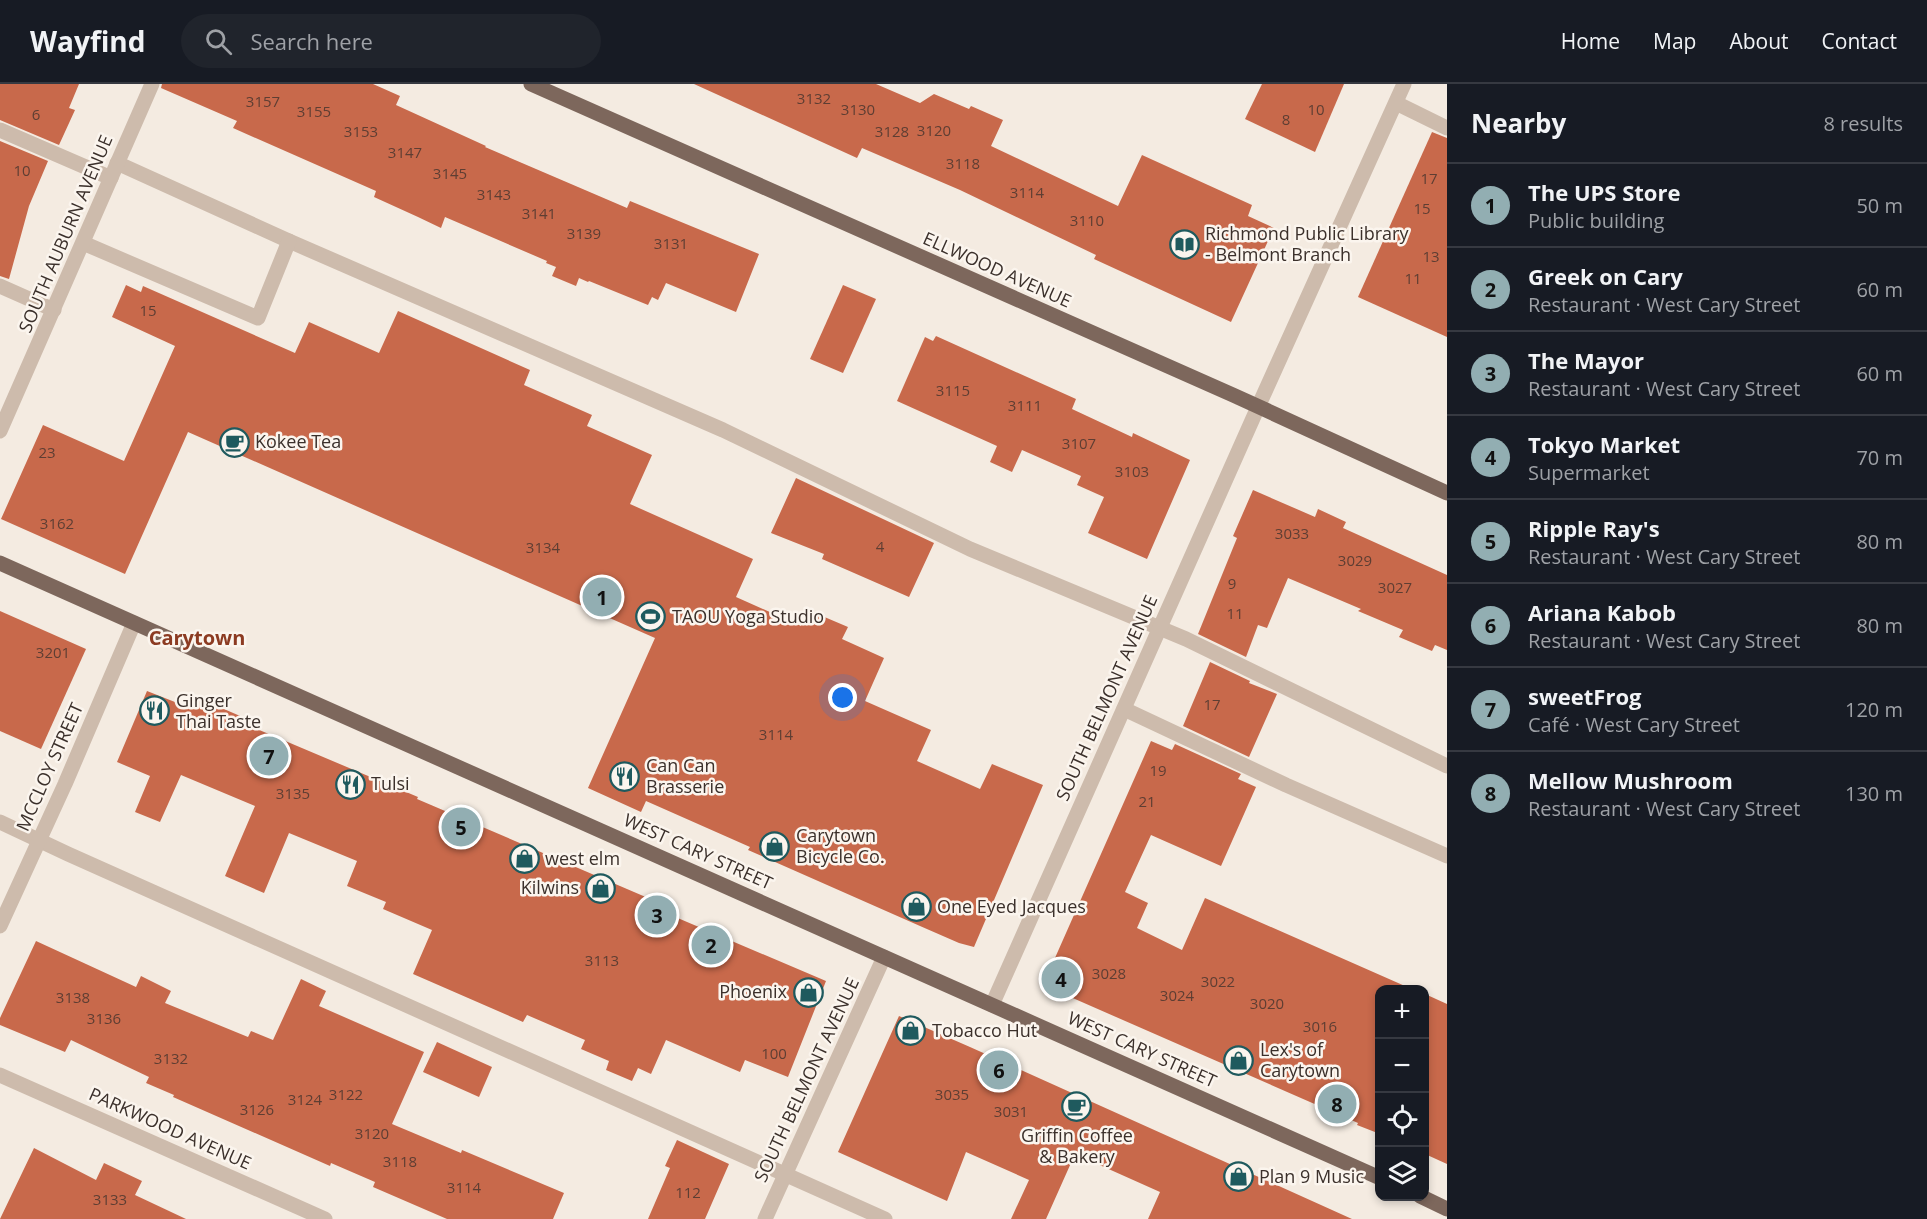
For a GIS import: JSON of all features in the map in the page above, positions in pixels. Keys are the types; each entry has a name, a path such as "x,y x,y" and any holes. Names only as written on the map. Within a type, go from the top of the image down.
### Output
{"main road":[{"name":"ELLWOOD AVENUE","path":"531,84 1447,493"},
{"name":"WEST CARY STREET","path":"0,563 1375,1176"},
{"path":"1429,1201 1447,1209"}],"street":[{"name":"SOUTH AUBURN AVENUE","path":"0,431 152,84"},
{"name":"SOUTH BELMONT AVENUE","path":"992,1005 1404,84"},
{"path":"1396,103 1447,128"},
{"path":"0,130 111,178"},
{"path":"117,163 289,241 723,430 970,549 1160,628 1447,766"},
{"path":"83,243 258,318 289,241"},
{"path":"0,286 54,310"},
{"name":"MCCLOY STREET","path":"0,926 134,623"},
{"path":"1124,709 1286,785 1447,856"},
{"path":"0,822 885,1219"},
{"name":"SOUTH BELMONT AVENUE","path":"765,1219 884,957"},
{"name":"PARKWOOD AVENUE","path":"0,1075 325,1219"}],"building":[{"path":"0,84 79,84 69,108 75,110 59,145 0,120"},
{"path":"162,84 373,84 400,96 396,105 485,147 627,208 630,201 759,254 736,312 666,283 658,300 652,297 648,305 579,278 576,286 552,276 556,267 546,263 547,261 445,217 441,228 374,197 376,191 233,128 237,121 161,88"},
{"path":"694,84 876,84 920,103 934,94 969,109 971,106 1003,120 991,146 1118,206 1142,155 1252,205 1248,216 1274,228 1231,322 1094,259 1096,255 960,190 862,148 857,158"},
{"path":"1262,84 1344,84 1315,152 1245,119"},
{"path":"1432,132 1447,138 1447,337 1358,297"},
{"path":"0,141 48,161 29,206 9,279 0,276"},
{"path":"126,285 141,292 143,286 295,353 309,322 379,353 398,311 530,370 524,385 592,415 587,426 652,455 630,504 753,559 736,597 801,626 808,610 848,627 842,639 884,658 865,701 931,730 917,761 980,789 992,764 1043,785 974,947 959,943 748,850 750,847 646,801 641,812 588,788 655,638 188,432 125,574 1,519 43,425 124,461 175,346 112,317"},
{"path":"843,285 876,299 843,373 810,359"},
{"path":"936,336 1076,399 1072,409 1132,437 1133,433 1190,460 1147,559 1088,533 1104,497 1077,485 1081,476 1022,450 1012,472 990,462 997,446 897,401 925,337 933,341"},
{"path":"796,478 934,543 909,597 822,559 824,554 771,533"},
{"path":"1253,490 1315,517 1318,509 1346,522 1343,528 1447,575 1447,650 1435,645 1432,651 1399,637 1403,630 1358,611 1361,609 1288,578 1267,628 1258,625 1246,657 1198,634 1237,538 1233,536"},
{"path":"0,611 86,649 41,749 0,731"},
{"path":"1210,662 1250,681 1249,683 1277,694 1249,757 1183,726"},
{"path":"147,691 180,704 185,694 217,706 254,722 252,727 676,910 673,916 826,981 788,1077 745,1060 740,1072 666,1040 651,1074 638,1068 632,1081 606,1070 609,1061 581,1049 585,1040 527,1015 523,1022 413,974 432,930 383,909 386,902 347,886 357,861 289,833 264,893 225,876 255,806 181,775 160,822 135,812 150,776 117,762"},
{"path":"1151,741 1172,750 1175,744 1241,774 1238,779 1256,787 1221,866 1151,835 1125,892 1148,903 1137,928 1182,950 1205,898 1403,985 1375,985 1375,1132 1357,1125 1358,1123 1043,985"},
{"path":"36,941 136,987 141,976 171,991 165,1003 248,1037 251,1031 273,1040 301,979 326,991 319,1006 424,1052 392,1124 461,1153 462,1150 564,1193 553,1219 447,1219 373,1187 375,1182 331,1163 330,1166 173,1097 174,1095 146,1083 149,1077 71,1040 65,1052 0,1025 0,1018"},
{"path":"1429,996 1447,1004 1447,1164 1429,1156"},
{"path":"899,1016 1352,1219 1148,1219 1160,1192 1075,1154 1046,1219 1011,1219 1029,1180 966,1152 947,1201 838,1152"},
{"path":"437,1042 492,1067 479,1097 423,1072"},
{"path":"677,1140 729,1164 705,1219 648,1219 670,1168 665,1166"},
{"path":"34,1148 96,1180 104,1163 142,1181 135,1195 186,1219 0,1219"}],"place":[{"name":"Richmond Public Library - Belmont Branch","path":"1184,244"},
{"name":"Kokee Tea","path":"234,442"},
{"name":"The UPS Store","path":"602,597"},
{"name":"TAOU Yoga Studio","path":"651,617"},
{"name":"Ginger Thai Taste","path":"155,711"},
{"name":"sweetFrog","path":"269,756"},
{"name":"Can Can Brasserie","path":"625,776"},
{"name":"Tulsi","path":"350,784"},
{"name":"Ripple Ray's","path":"461,827"},
{"name":"Carytown Bicycle Co.","path":"775,846"},
{"name":"west elm","path":"524,859"},
{"name":"Kilwins","path":"600,888"},
{"name":"One Eyed Jacques","path":"916,907"},
{"name":"The Mayor","path":"657,915"},
{"name":"Greek on Cary","path":"711,945"},
{"name":"Tokyo Market","path":"1061,979"},
{"name":"Phoenix","path":"808,992"},
{"name":"Tobacco Hut","path":"911,1031"},
{"name":"Lex's of Carytown","path":"1239,1060"},
{"name":"Ariana Kabob","path":"999,1070"},
{"name":"Mellow Mushroom","path":"1337,1104"},
{"name":"Griffin Coffee & Bakery","path":"1077,1107"},
{"name":"Plan 9 Music","path":"1238,1177"}],"district":[{"name":"Carytown","path":"197,638"}]}
